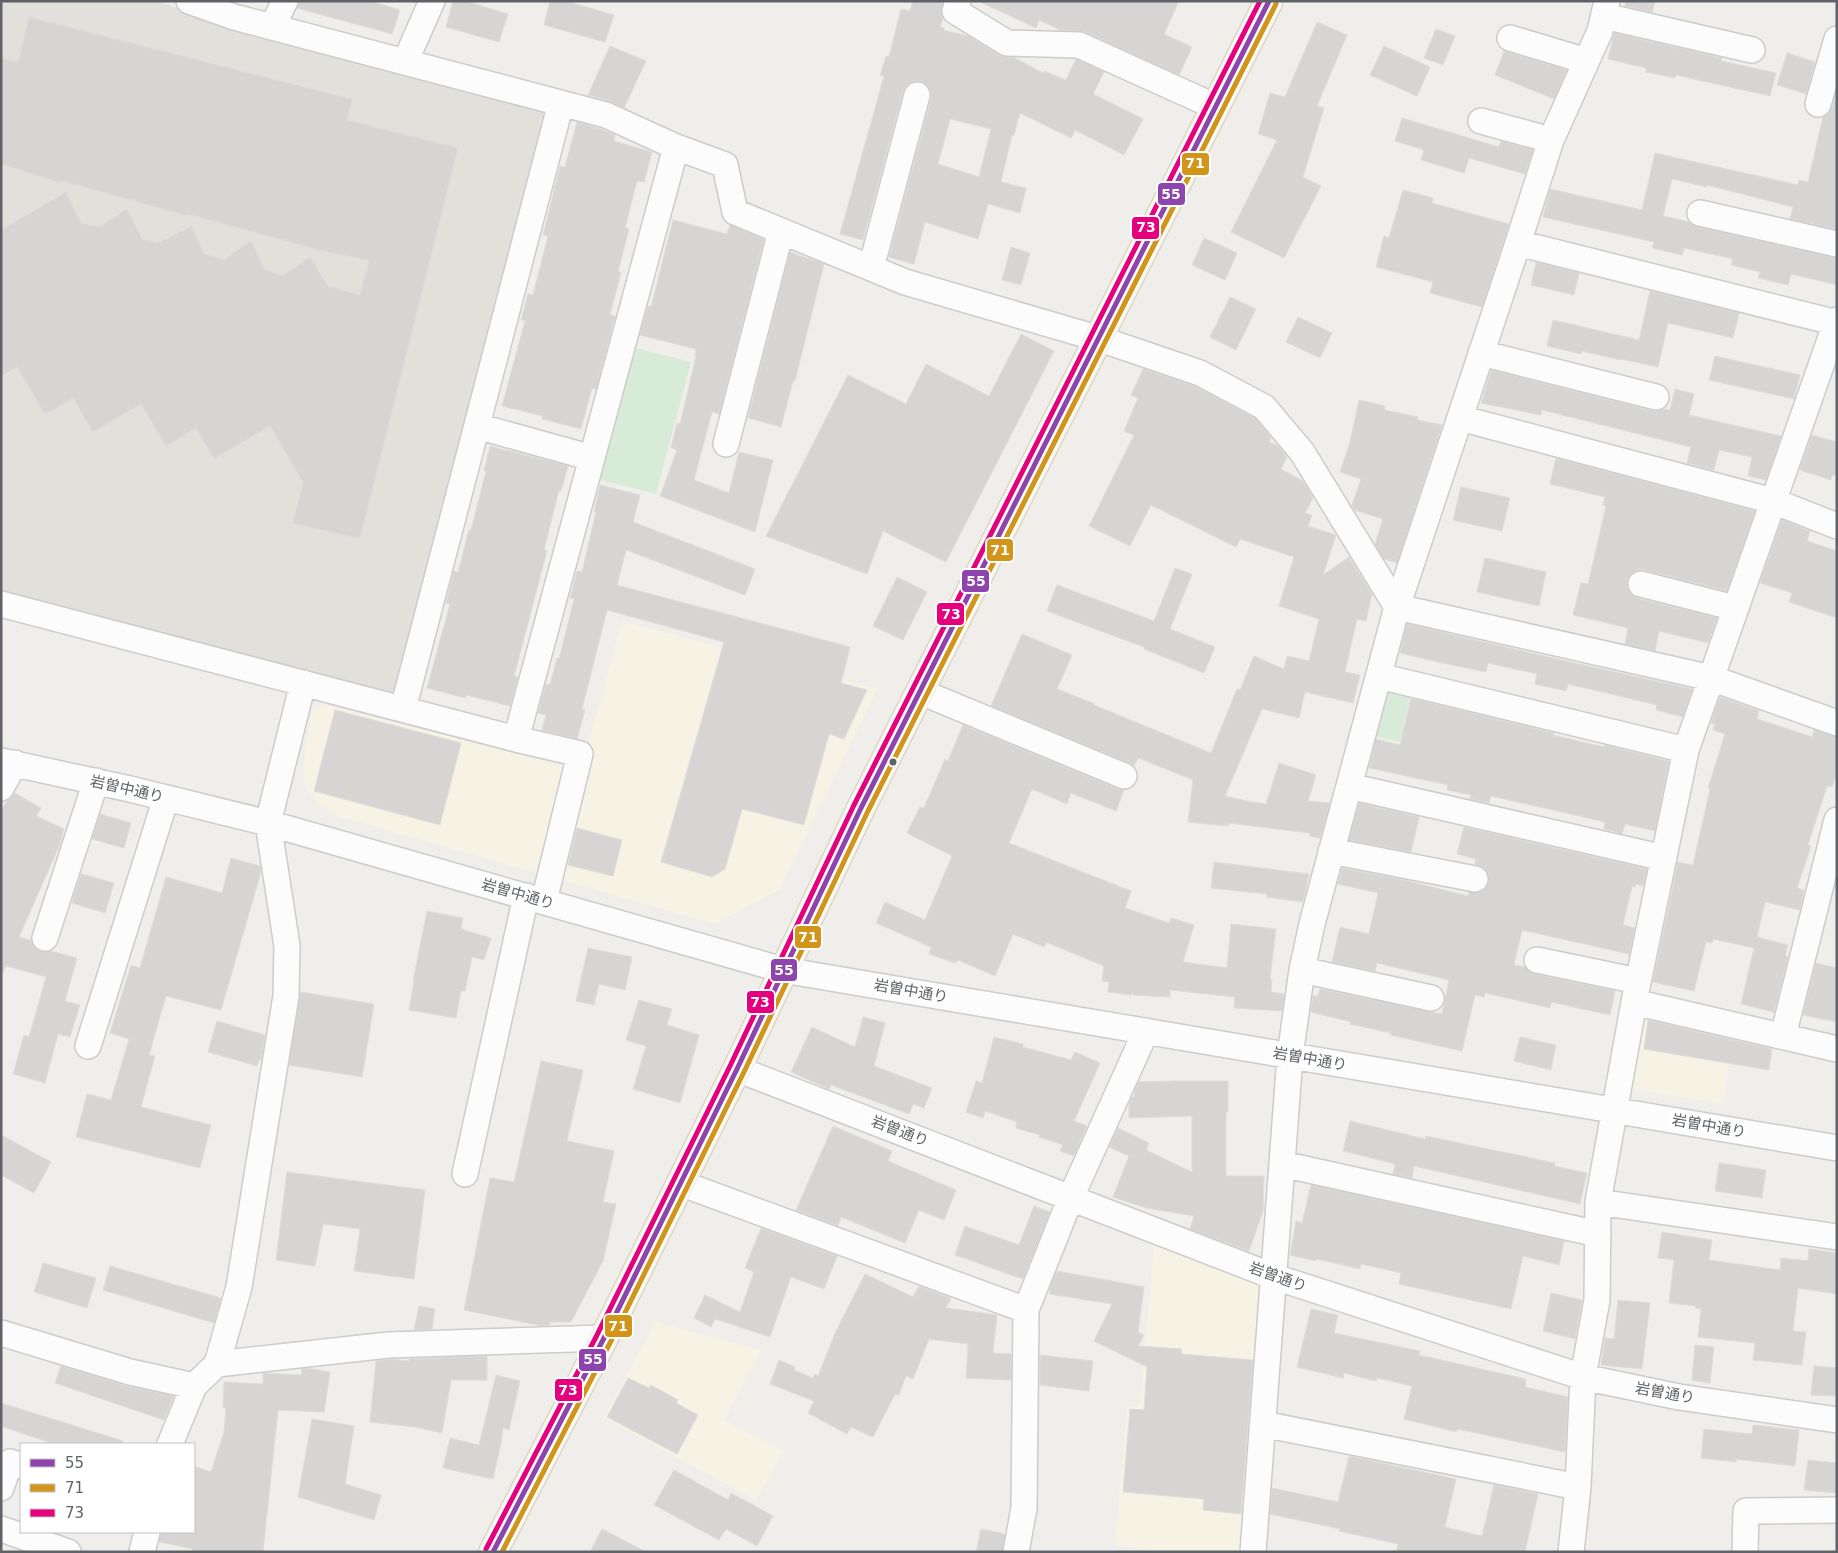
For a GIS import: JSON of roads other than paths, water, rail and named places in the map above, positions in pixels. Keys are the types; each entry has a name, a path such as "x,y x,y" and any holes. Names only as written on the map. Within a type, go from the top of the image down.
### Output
{"main road":[{"path":"493,1552 604,1338 737,1069 862,808 1269,1"}],"street":[{"path":"189,1 234,17 606,115 676,147 725,164 735,212 905,282 1100,339 1200,372 1264,408 1302,452 1397,607 1711,678 1837,724"},
{"path":"272,27 285,1"},
{"path":"405,62 432,1"},
{"path":"958,1 955,11 1007,44 1078,44 1216,107"},
{"path":"1253,1552 1290,1056 1302,970 1331,851 1397,607 1518,243 1550,140 1600,30 1606,9 1752,50"},
{"path":"1510,38 1586,61"},
{"path":"1818,104 1837,39"},
{"path":"871,268 917,95"},
{"path":"402,709 561,104"},
{"path":"1481,122 1550,140"},
{"path":"516,739 676,147"},
{"path":"1700,213 1837,244"},
{"path":"726,444 781,231"},
{"path":"1518,243 1836,322 1686,750 1636,991 1598,1202 1597,1300 1583,1377 1578,1487 1571,1552"},
{"path":"1481,353 1656,397"},
{"path":"1460,418 1773,501 1837,526"},
{"path":"477,426 592,458"},
{"path":"1641,584 1736,608"},
{"path":"1,604 516,739 580,754 535,899 465,1174"},
{"path":"1379,676 1686,750"},
{"path":"170,1443 194,1386 217,1364 239,1286 286,996 287,946 268,823 302,683"},
{"path":"921,692 1124,776"},
{"path":"1,788 8,762"},
{"name":"岩曽中通り","path":"8,762 268,823 783,970 1837,1148"},
{"path":"45,938 96,782"},
{"path":"1349,786 1664,858"},
{"path":"88,1046 166,798"},
{"path":"1783,1036 1837,820"},
{"path":"1331,851 1475,879"},
{"path":"1537,960 1783,1036 1837,1049"},
{"path":"1302,970 1431,998"},
{"path":"1016,1552 1024,1508 1026,1310 1071,1197 1146,1031"},
{"name":"岩曽通り","path":"737,1069 1275,1277 1583,1377 1679,1397 1837,1420"},
{"path":"1282,1164 1598,1234"},
{"path":"680,1183 1026,1310"},
{"path":"1598,1202 1837,1237"},
{"path":"1,1333 130,1372 194,1386"},
{"path":"217,1364 388,1345 604,1338"},
{"path":"1263,1424 1578,1487"},
{"path":"1,1488 10,1462 20,1466"},
{"path":"1745,1552 1746,1511 1837,1510"},
{"path":"1,1529 68,1552"},
{"path":"142,1552 147,1533"}]}
